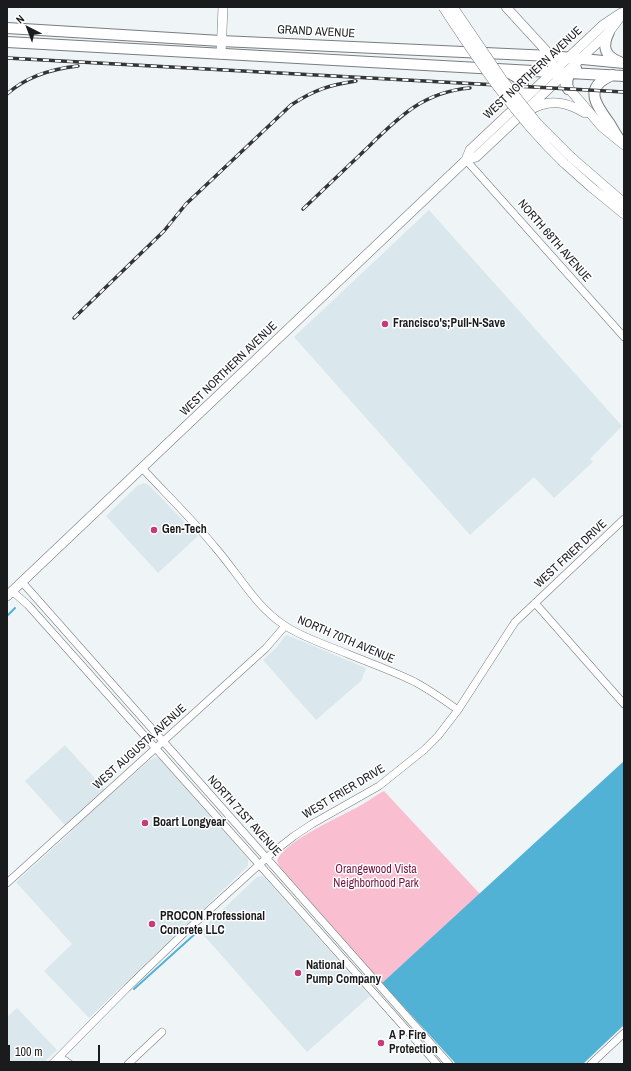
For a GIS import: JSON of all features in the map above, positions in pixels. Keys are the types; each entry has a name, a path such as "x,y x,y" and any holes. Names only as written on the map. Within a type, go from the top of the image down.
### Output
{"highway":[{"name":"GRAND AVENUE","path":"7,28 221,41 551,56 624,63"},
{"path":"46,30 46,43"},
{"path":"609,32 604,43 607,52 615,60 624,63"},
{"path":"7,42 143,48 221,54 624,76"},
{"path":"563,73 592,60"},
{"path":"486,68 513,74 519,79 524,90 523,98 518,104"},
{"path":"563,73 568,89"},
{"path":"614,75 604,79 598,84 594,90 594,99 598,108 622,143"}],"main road":[{"path":"221,54 222,7"},
{"path":"443,7 480,64 503,95 539,136 567,160 624,203"},
{"path":"454,7 502,79 567,160 591,187 624,214"},
{"path":"506,7 551,56 563,73"},
{"name":"WEST NORTHERN AVENUE","path":"10,594 466,160 470,150 518,104 563,73 580,59 609,32 624,12"},
{"name":"WEST NORTHERN AVENUE","path":"563,73 567,58 602,25 624,12"},
{"name":"WEST NORTHERN AVENUE","path":"466,160 476,157 550,88 554,77 563,73"},
{"path":"568,89 602,127 622,143"},
{"path":"514,122 540,105 553,102 574,106 594,118"}],"street":[{"name":"NORTH 68TH AVENUE","path":"466,160 624,337"},
{"name":"NORTH 70TH AVENUE","path":"142,468 214,545 259,604 285,626 309,638 416,682 435,693 458,710"},
{"name":"WEST FRIER DRIVE","path":"52,1064 131,983 266,858 302,830 367,794 394,775 424,750 438,736 458,710 510,629 521,616 624,519"},
{"name":"NORTH 71ST AVENUE","path":"22,582 450,1064"},
{"name":"NORTH 71ST AVENUE","path":"10,594 22,598 436,1064"},
{"path":"535,603 624,704"},
{"name":"WEST AUGUSTA AVENUE","path":"7,883 154,748 266,648 285,626"},
{"path":"217,818 225,811"},
{"path":"314,927 322,920"},
{"path":"128,1064 162,1032"},
{"path":"591,1064 624,1032"},
{"path":"60,1056 62,1064"},
{"path":"60,1056 70,1064"}],"shaded area":[{"path":"429,210 622,426 590,459 593,462 554,498 534,477 470,535 294,337"},
{"path":"144,483 149,485 198,536 158,573 106,516 137,486"},
{"path":"287,635 366,668 361,681 316,720 263,660"},
{"path":"65,745 110,795 150,760 155,757 159,758 248,859 248,866 89,1018 44,971 72,944 16,882 71,832 25,781"},
{"path":"263,876 370,996 307,1052 200,931 257,877"},
{"path":"17,1008 57,1050 42,1064 7,1064 7,1017"}],"green space":[{"name":"Orangewood Vista Neighborhood Park","path":"384,791 480,894 382,983 280,867 277,861 281,854 298,839 360,806"}],"water":[{"path":"624,761 624,1025 583,1064 456,1064 382,983"}],"waterway":[{"path":"7,616 15,608"},
{"path":"134,989 196,933"}],"railway":[{"path":"7,58 624,92"},
{"path":"7,94 23,82 40,74 78,66"},
{"path":"74,318 164,231 186,204 291,105 307,95 322,89 338,84 356,81"},
{"path":"303,209 387,129 410,110 437,95 470,88"}],"place":[{"name":"Francisco's;Pull-N-Save","path":"385,324"},
{"name":"Gen-Tech","path":"154,530"},
{"name":"Boart Longyear","path":"145,823"},
{"name":"PROCON Professional Concrete LLC","path":"152,924"},
{"name":"National Pump Company","path":"298,973"},
{"name":"A P Fire Protection","path":"381,1043"}]}
